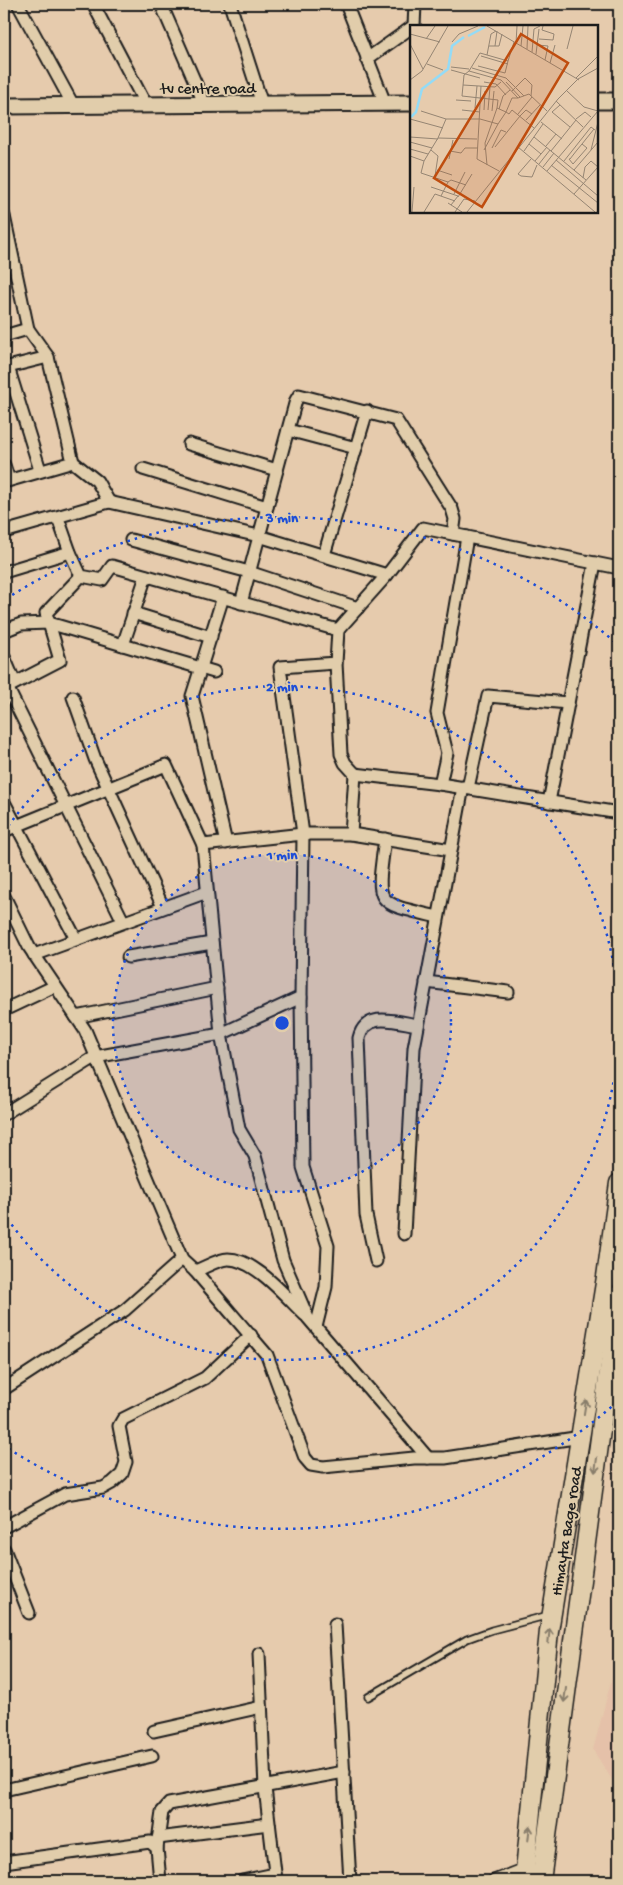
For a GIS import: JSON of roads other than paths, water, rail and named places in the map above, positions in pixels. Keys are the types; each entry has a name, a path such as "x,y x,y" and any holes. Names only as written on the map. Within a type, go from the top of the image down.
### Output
{"main road":[{"path":"598,102 619,101"},
{"name":"tv centre road","path":"5,104 72,106 410,103"},
{"name":"Himayta Bage road","path":"525,1875 552,1614 619,1183"},
{"path":"541,1881 619,1295"},
{"path":"545,1671 568,1669"}],"street":[{"path":"18,4 72,106"},
{"path":"93,4 146,105"},
{"path":"160,4 205,105"},
{"path":"230,4 262,104"},
{"path":"346,4 385,103"},
{"path":"413,25 415,4"},
{"path":"367,59 410,28"},
{"path":"4,216 28,329 48,358 74,462 97,480 109,502"},
{"path":"4,336 28,329"},
{"path":"40,470 6,368 48,358"},
{"path":"241,602 299,395 392,417 401,425 452,509 455,519 453,534"},
{"path":"324,555 367,411"},
{"path":"288,430 356,448"},
{"path":"190,444 277,470"},
{"path":"4,465 6,481 74,462"},
{"path":"143,470 267,507"},
{"path":"4,532 109,502 260,536 387,575"},
{"path":"58,518 81,576"},
{"path":"619,568 424,528 387,575 338,630 336,663 341,754 345,763 355,774 440,784 619,813"},
{"path":"440,784 446,749 437,713 467,537"},
{"path":"131,540 249,572 358,608"},
{"path":"4,572 70,552"},
{"path":"549,802 594,563"},
{"path":"81,576 102,580 112,566 338,630"},
{"path":"9,686 60,660 46,613 81,576"},
{"path":"123,645 146,576"},
{"path":"223,597 202,668 194,684 192,696 226,843"},
{"path":"134,613 211,637"},
{"path":"4,630 21,624 49,623 214,672"},
{"path":"4,658 9,686 123,921"},
{"path":"316,1327 326,1287 328,1246 303,1167 301,997 303,834 280,667 336,663"},
{"path":"404,1234 414,1048 451,850 488,696 568,703"},
{"path":"72,697 95,759 163,907"},
{"path":"4,831 166,765 203,846 221,1034 239,1129 256,1156 284,1260 308,1318"},
{"path":"351,834 355,774"},
{"path":"4,802 76,939"},
{"path":"203,846 303,834 351,834 451,850"},
{"path":"385,839 379,883 384,899 393,907 438,917"},
{"path":"34,955 207,892"},
{"path":"4,896 34,955 85,1030 182,1259 195,1271 267,1355 305,1458 311,1465 323,1467 445,1458 581,1437"},
{"path":"128,957 212,943"},
{"path":"426,982 508,992"},
{"path":"4,1010 55,986"},
{"path":"76,1017 217,988"},
{"path":"4,1100 6,1112 95,1057 221,1034 301,997"},
{"path":"376,1261 366,1216 359,1038 366,1024 376,1019 418,1025"},
{"path":"195,1271 227,1258 244,1263 264,1276 308,1318 428,1458"},
{"path":"4,1389 125,1310 182,1259"},
{"path":"4,1526 66,1494 102,1488 112,1483 122,1474 126,1462 119,1426 123,1420 205,1378 250,1335"},
{"path":"4,1548 29,1613"},
{"path":"335,1624 350,1881"},
{"path":"242,1881 275,1878 265,1788 259,1654"},
{"path":"154,1731 261,1707"},
{"path":"4,1790 152,1756"},
{"path":"160,1881 158,1843 162,1812 170,1804 344,1772"},
{"path":"4,1862 144,1842 154,1844 269,1824"},
{"path":"494,1881 525,1875"}],"lane":[{"path":"368,1697 467,1639 492,1630 552,1614"}]}
